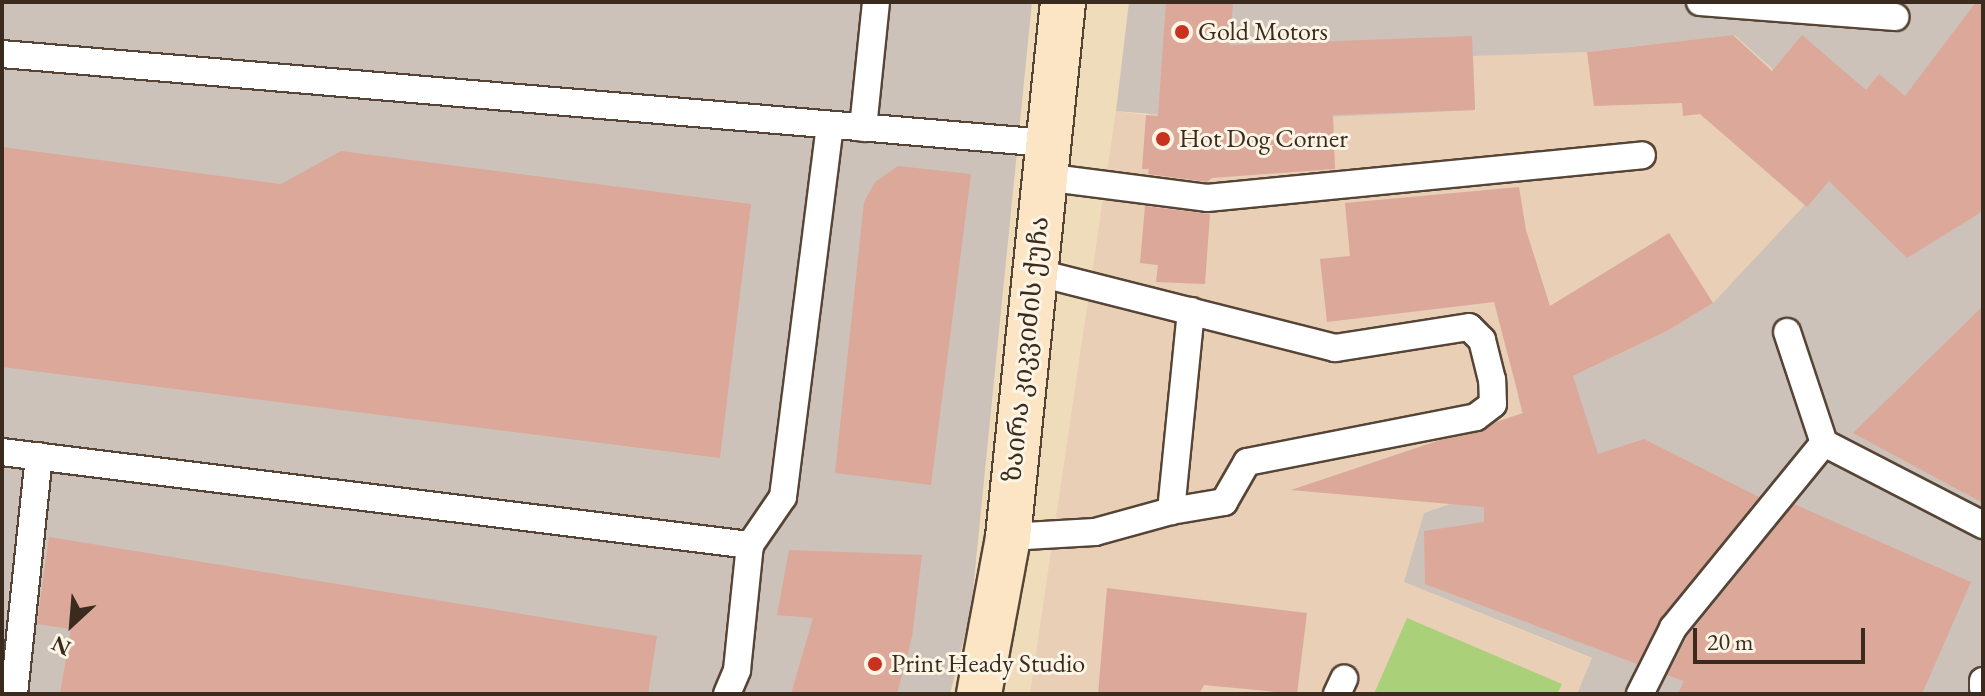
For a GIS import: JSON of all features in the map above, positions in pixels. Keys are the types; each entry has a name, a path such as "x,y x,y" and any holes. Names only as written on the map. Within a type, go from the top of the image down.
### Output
{"street":[{"name":"ზაირა კიკვიძის ქუჩა","path":"979,694 1008,537 1063,2"}],"lane":[{"path":"863,128 876,2"},
{"path":"1700,2 1895,17"},
{"path":"2,54 863,128 1046,160 1207,198 1642,155"},
{"path":"727,694 737,670 750,545 783,497 830,125"},
{"path":"1008,537 1095,532 1171,511 1224,502 1247,462 1476,417 1493,404 1492,380 1482,340 1469,327 1335,348 1034,272"},
{"path":"1171,511 1191,311"},
{"path":"1787,332 1824,443 1983,525"},
{"path":"1640,694 1673,628 1824,443"},
{"path":"2,452 750,545"},
{"path":"14,694 39,456"},
{"path":"1983,681 1983,688"}],"shaded area":[{"path":"2,2 1032,2 971,610 950,694 2,694"},
{"path":"1129,2 1983,2 1983,694 1577,694 1592,658 1404,582 1424,513 1537,474 1518,396 1573,376 1669,330 1713,303 1860,146 1734,35 1587,52 1473,56 1475,110 1236,121 1116,111"},
{"path":"1733,35 1860,146 1713,303 1669,330 1573,376 1537,474 1404,582 1593,659 1577,694 1030,694 1116,111 1146,115 1472,56 1587,52"}],"green space":[{"path":"1407,618 1562,684 1557,694 1374,694"}],"building":[{"path":"1166,2 1233,2 1230,45 1472,36 1475,110 1333,115 1335,169 1212,178 1207,182 1148,174 1149,169 1142,169 1146,115 1158,116"},
{"path":"1976,2 1983,2 1983,211 1907,258 1829,181 1807,207 1700,114 1683,116 1682,103 1594,106 1587,52 1733,35 1772,71 1802,35 1866,90 1879,74 1905,96"},
{"path":"2,147 281,184 341,151 751,204 720,458 2,367"},
{"path":"898,166 971,174 931,485 835,473 864,202 875,182"},
{"path":"1519,187 1526,230 1550,306 1669,233 1713,303 1669,330 1573,376 1598,454 1644,439 1759,497 1661,618 1637,664 1425,584 1424,531 1484,522 1484,507 1291,490 1440,440 1480,432 1496,422 1523,413 1494,302 1327,322 1320,259 1350,256 1345,203"},
{"path":"1145,206 1210,214 1205,284 1156,282 1158,265 1140,263"},
{"path":"1983,306 1983,503 1853,433"},
{"path":"1794,504 1971,582 1922,694 1678,694 1684,681 1667,675 1687,637"},
{"path":"49,537 657,636 648,694 60,694 71,629 37,624"},
{"path":"789,550 922,555 912,637 897,694 791,694 813,618 777,615"},
{"path":"1107,588 1307,613 1297,694 1204,685 1199,694 1098,694"}],"place":[{"name":"Gold Motors","path":"1182,32"},
{"name":"Hot Dog Corner","path":"1163,139"},
{"name":"Print Heady Studio","path":"875,664"}]}
